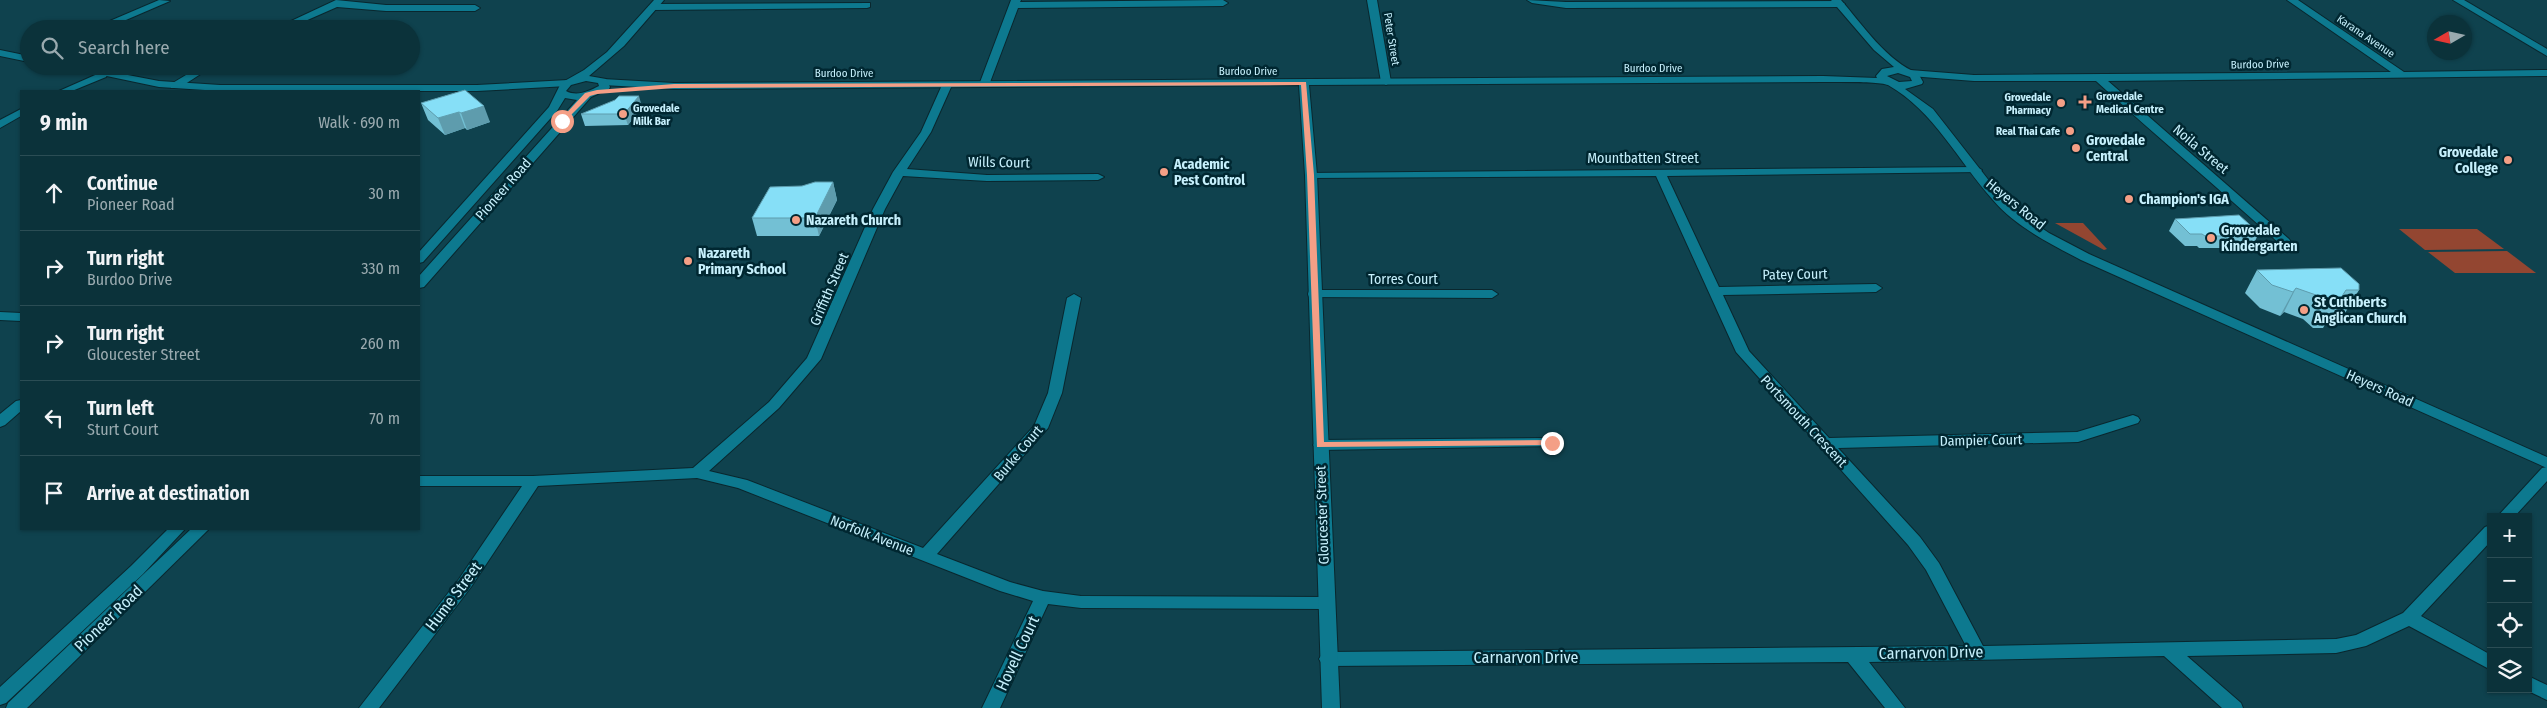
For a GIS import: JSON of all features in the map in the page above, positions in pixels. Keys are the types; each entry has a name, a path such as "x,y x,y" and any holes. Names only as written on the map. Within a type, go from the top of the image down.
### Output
{"street":[{"name":"Peter Street","path":"1372,0 1386,82"},
{"path":"1532,0 1566,5 1838,2"},
{"name":"Karana Avenue","path":"2292,0 2402,75"},
{"path":"2458,0 2547,53"},
{"path":"119,20 165,2"},
{"path":"299,20 340,2 386,8 475,8"},
{"name":"Heyers Road","path":"1838,2 1876,48 1885,65 1886,77 1929,111 1997,198 2017,217 2045,236 2085,257 2547,463"},
{"path":"66,90 102,75 174,86 220,88 410,90 572,82 592,71 610,56 656,3 867,5"},
{"path":"984,85 1016,3 1222,3"},
{"name":"Heyers Road","path":"1876,48 1917,78 1916,83 1929,111"},
{"path":"0,53 20,56"},
{"path":"602,81 602,72 610,56"},
{"name":"Burdoo Drive","path":"1907,72 1974,78"},
{"path":"1886,77 1907,72"},
{"name":"Burdoo Drive","path":"1916,83 1974,78 2547,73"},
{"path":"174,86 193,75"},
{"name":"Burdoo Drive","path":"572,82 595,78 602,81 674,86 984,85 1886,77"},
{"path":"1886,77 1916,83"},
{"name":"Noila Street","path":"2099,78 2285,242"},
{"name":"Pioneer Road","path":"420,283 592,93 605,87 602,81"},
{"name":"Pioneer Road","path":"420,258 553,109 562,87 572,82"},
{"name":"Gloucester Street","path":"1304,83 1310,175 1331,708"},
{"name":"Griffith Street","path":"697,473 784,395 801,378 814,359 879,209 899,172 926,132 947,85"},
{"name":"Burdoo Drive","path":"561,93 578,96 592,93 674,86"},
{"path":"477,88 561,93"},
{"path":"0,125 20,113"},
{"name":"Wills Court","path":"899,172 987,178 1098,177"},
{"name":"Mountbatten Street","path":"1310,175 1660,172 1978,173"},
{"name":"Portsmouth Crescent","path":"1660,172 1716,291 1738,344 1748,359 1914,541 1928,561 1977,651"},
{"name":"Patey Court","path":"1716,291 1876,288"},
{"name":"Torres Court","path":"1314,294 1492,294"},
{"name":"Burke Court","path":"926,556 1041,428 1055,393 1074,298"},
{"path":"0,316 20,316"},
{"path":"0,422 20,405"},
{"name":"Dampier Court","path":"1826,443 2078,437 2133,420"},
{"path":"1320,445 1552,443"},
{"path":"2509,513 2547,472"},
{"name":"Norfolk Avenue","path":"420,481 533,481 697,473 742,484 1006,587 1044,597 1081,602 1326,603"},
{"name":"Hume Street","path":"368,708 465,583 533,481"},
{"name":"Pioneer Road","path":"0,698 176,530"},
{"name":"Pioneer Road","path":"15,708 200,530"},
{"name":"Carnarvon Drive","path":"1328,659 1853,655 1977,651 2169,650 2336,646 2360,641 2409,618 2487,535"},
{"name":"Hovell Court","path":"991,708 1044,597"},
{"path":"2409,618 2487,660"},
{"path":"2169,650 2234,708"},
{"path":"1853,655 1896,708"},
{"path":"2532,685 2547,693"}],"shaded area":[{"path":"2055,223 2083,223 2107,249 2104,250"},
{"path":"2399,229 2477,229 2504,249 2425,250"},
{"path":"2507,251 2536,273 2455,273 2428,252"}],"building":[{"path":"465,90 484,106 438,118 421,103"},
{"path":"619,96 639,96 624,114 581,114 615,100"},
{"path":"815,182 833,182 815,218 752,218 770,187 802,186"},
{"path":"2239,215 2259,233 2228,233 2231,236 2190,234 2175,219"},
{"path":"2341,268 2359,284 2359,290 2346,290 2337,304 2326,304 2316,295 2296,288 2293,292 2272,285 2257,270"}],"place":[{"name":"Grovedale Medical Centre","path":"2085,102"},
{"name":"Grovedale Pharmacy","path":"2061,103"},
{"name":"Grovedale Milk Bar","path":"623,114"},
{"name":"Real Thai Cafe","path":"2070,131"},
{"name":"Grovedale Central","path":"2076,148"},
{"name":"Grovedale College","path":"2508,160"},
{"name":"Academic Pest Control","path":"1164,172"},
{"name":"Champion's IGA","path":"2129,199"},
{"name":"Nazareth Church","path":"796,220"},
{"name":"Grovedale Kindergarten","path":"2211,238"},
{"name":"Nazareth Primary School","path":"688,261"},
{"name":"St Cuthberts Anglican Church","path":"2304,310"}],"route":[{"path":"562,121 587,95 597,92 674,86 1304,83 1310,175 1320,445 1552,443"}]}
